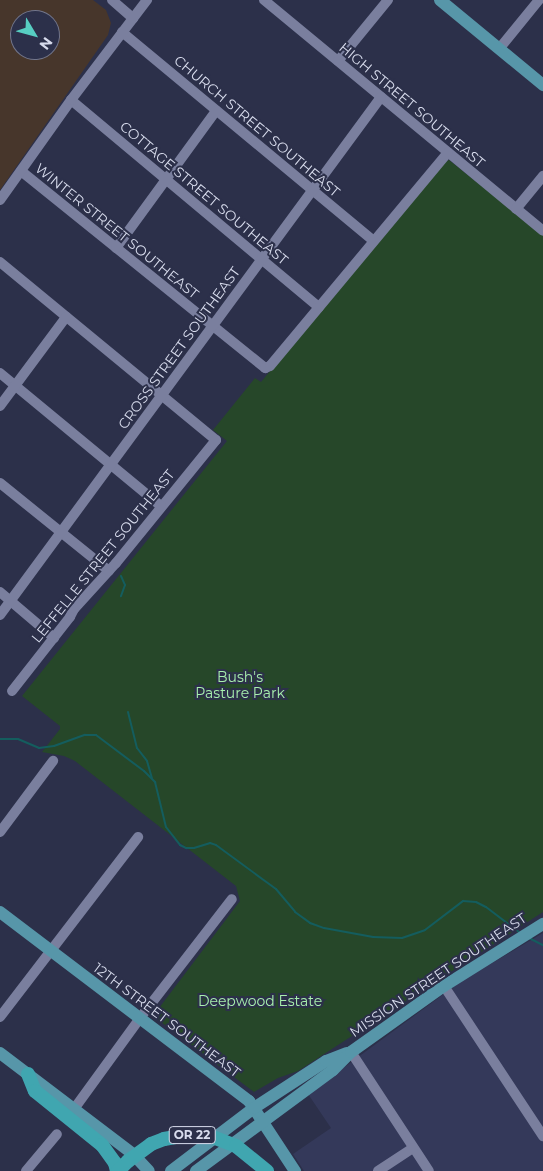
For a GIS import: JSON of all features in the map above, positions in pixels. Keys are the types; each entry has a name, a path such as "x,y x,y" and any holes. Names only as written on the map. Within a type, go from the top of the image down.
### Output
{"highway":[{"path":"28,1074 35,1091 102,1145 115,1163 117,1171"},
{"name":"OR 22","path":"117,1171 151,1144 164,1139 198,1135 222,1140 236,1146 267,1171"}],"main road":[{"path":"440,0 543,85"},
{"name":"12TH STREET SOUTHEAST","path":"0,912 238,1091 254,1108 295,1171"},
{"name":"MISSION STREET SOUTHEAST","path":"196,1171 333,1070 351,1052 444,986 542,924"},
{"path":"0,1052 132,1154 149,1171"},
{"name":"MISSION STREET SOUTHEAST","path":"170,1171 254,1108 326,1061 351,1052"}],"street":[{"path":"112,0 134,18"},
{"path":"0,200 71,100 147,0"},
{"name":"HIGH STREET SOUTHEAST","path":"264,0 543,231"},
{"path":"338,61 388,0"},
{"path":"500,48 540,0"},
{"name":"CHURCH STREET SOUTHEAST","path":"122,32 374,240"},
{"name":"CROSS STREET SOUTHEAST","path":"0,615 381,97"},
{"name":"COTTAGE STREET SOUTHEAST","path":"71,100 319,307"},
{"path":"116,248 216,111"},
{"path":"319,307 448,152"},
{"name":"WINTER STREET SOUTHEAST","path":"21,170 212,327 265,368 270,366 319,307"},
{"path":"516,208 543,176"},
{"path":"0,262 161,396"},
{"path":"0,406 66,317"},
{"path":"0,373 161,506"},
{"name":"LEFFELLE STREET SOUTHEAST","path":"12,691 70,617 74,609 109,572 216,440 161,396"},
{"path":"0,483 109,572"},
{"path":"0,592 54,638"},
{"path":"0,832 53,761"},
{"path":"0,1017 138,837"},
{"path":"74,1109 140,1018 232,899"},
{"path":"444,986 543,1136"},
{"path":"351,1052 429,1171"},
{"path":"26,1171 57,1134"},
{"path":"378,1171 413,1148"}],"shaded area":[{"path":"0,0 93,0 106,10 111,23 108,35 0,190"},
{"path":"543,933 543,1171 304,1171 293,1154 331,1128 308,1094 460,982"}],"green space":[{"name":"Bush's Pasture Park","path":"449,160 543,235 543,912 298,1071 278,1078 254,1092 153,1016 240,901 236,886 75,761 64,756 42,752 60,729 60,726 22,696 227,441 213,430 255,378 261,382 442,163"}],"waterway":[{"path":"121,576 125,585 121,596"},
{"path":"128,712 137,748 147,761 152,778"},
{"path":"0,739 18,739 39,748 54,746 85,735 96,735 144,771 155,782 166,827 180,845 186,848 194,848 210,843 216,845 276,889 295,912 310,923 324,928 373,937 402,938 425,930 463,901 476,902 486,907 519,932"},
{"path":"529,938 543,945"}],"park label":[{"name":"Deepwood Estate","path":"260,1001"}]}
